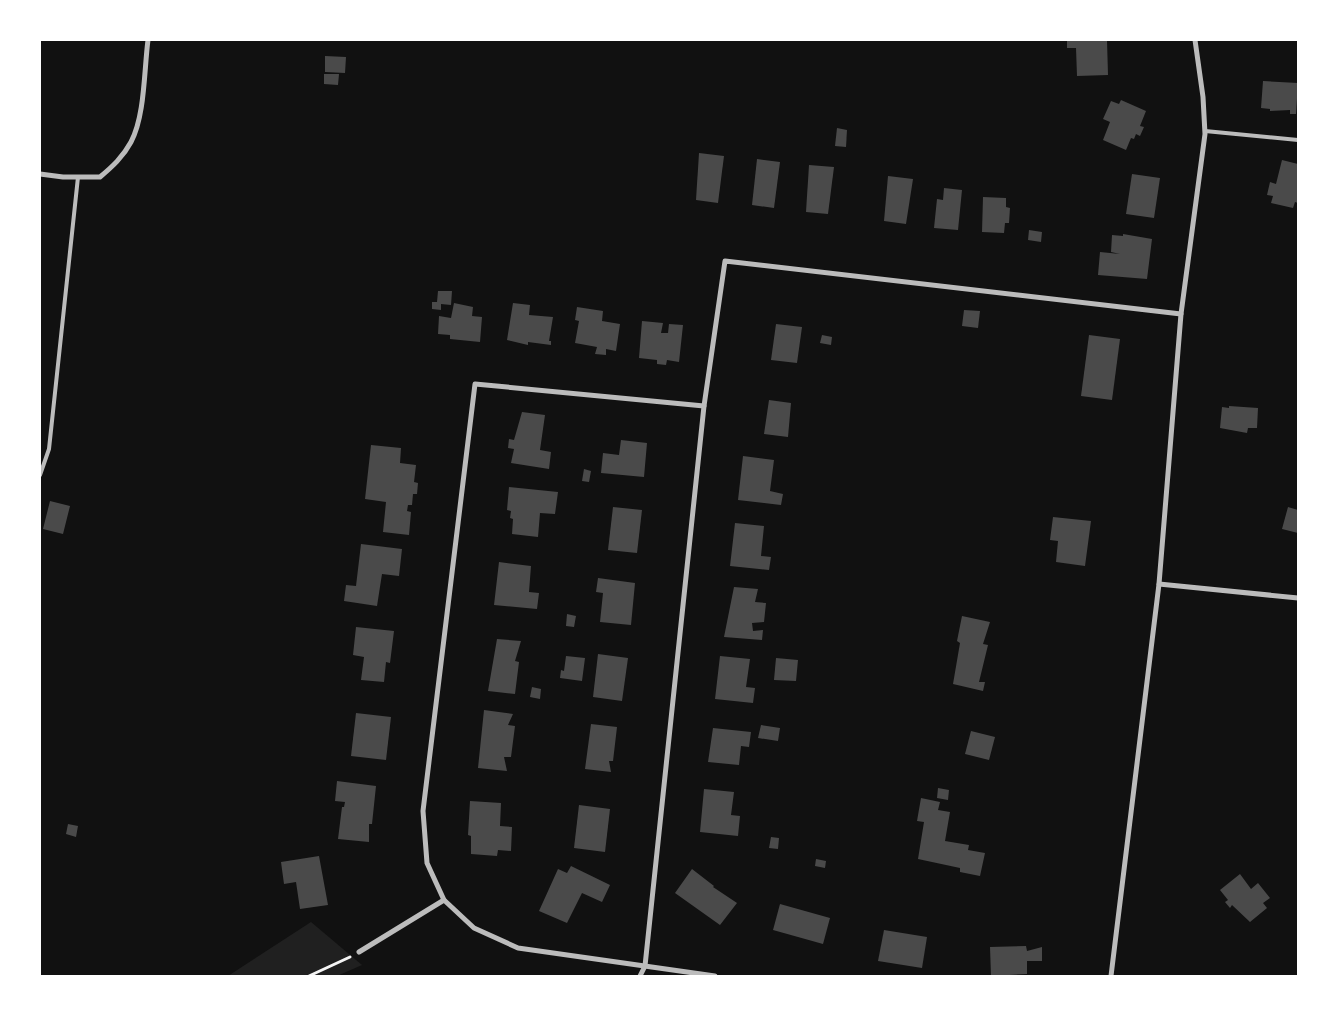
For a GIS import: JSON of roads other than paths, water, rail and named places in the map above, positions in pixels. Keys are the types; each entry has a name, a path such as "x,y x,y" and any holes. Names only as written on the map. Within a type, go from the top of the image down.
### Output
{"street":[{"path":"40,174 100,177 118,162 131,142 138,122 148,40"},
{"path":"1111,976 1159,584 1182,314 1205,130 1203,97 1195,40"},
{"path":"640,976 645,966 704,406 725,261 1182,314"},
{"path":"704,406 475,384 423,811 427,863 444,900 474,928 518,948 715,976"},
{"path":"1159,584 1298,598"},
{"path":"359,952 444,900"}],"lane":[{"path":"1205,130 1298,140"},
{"path":"40,475 49,449 78,177"}]}
